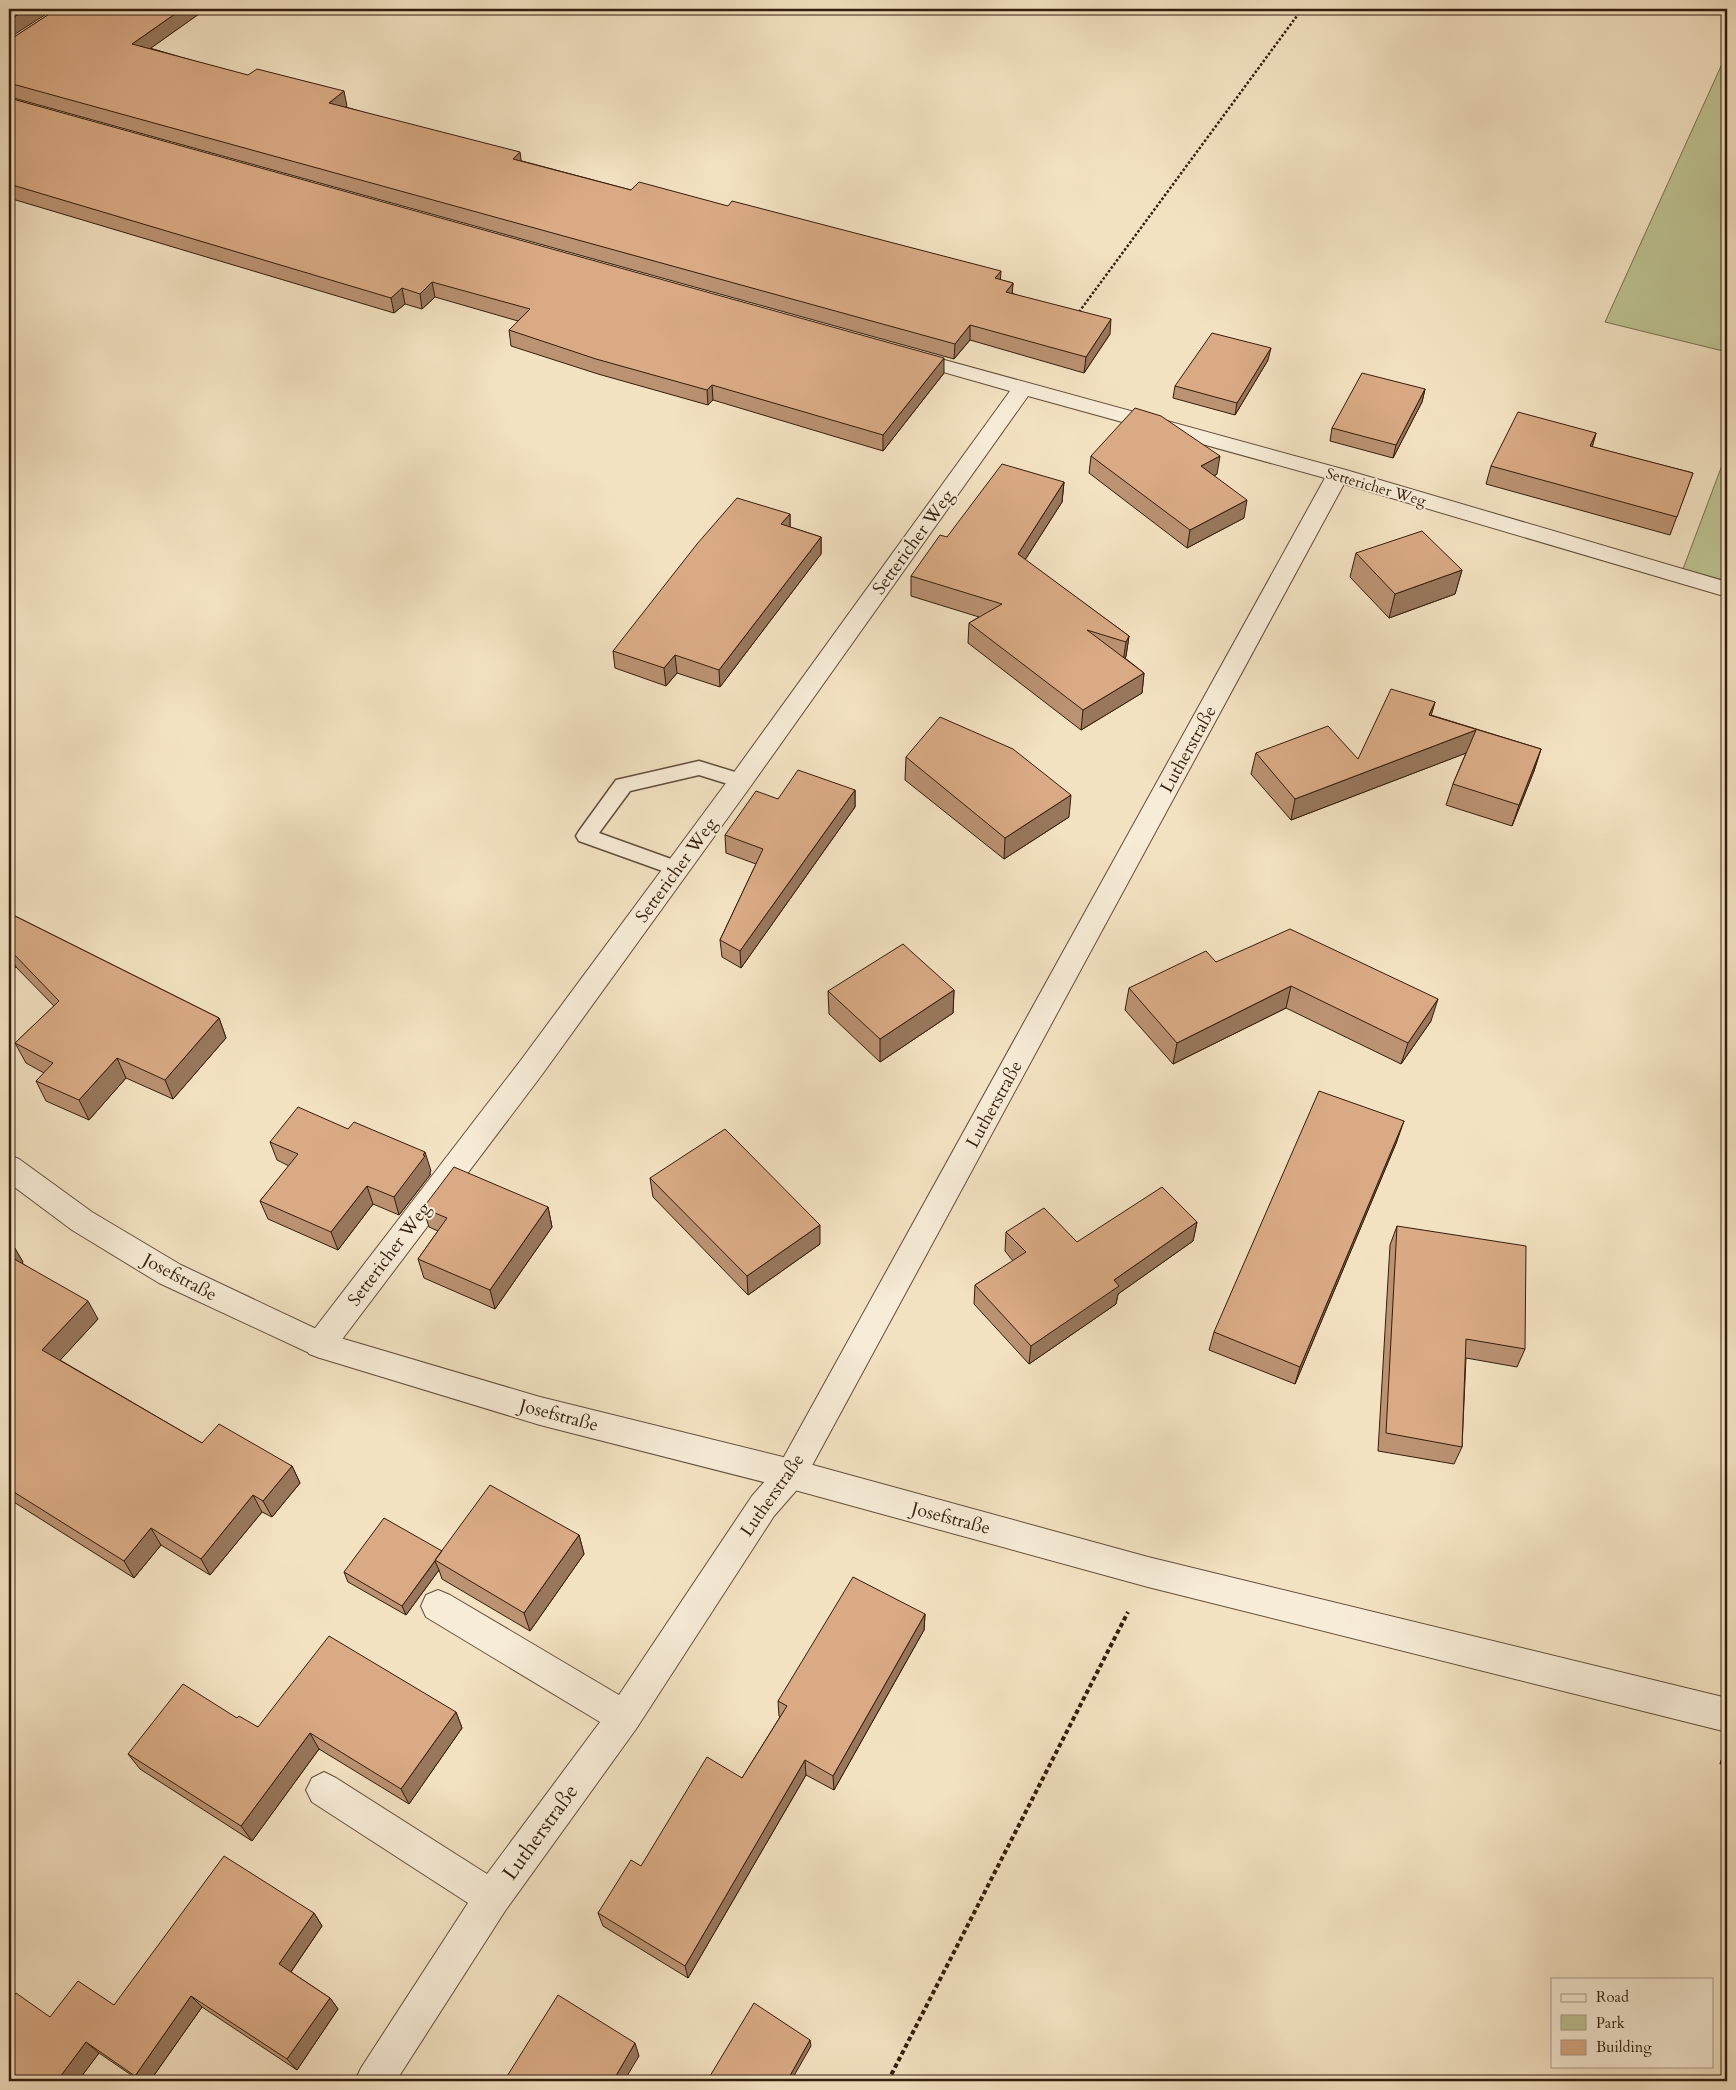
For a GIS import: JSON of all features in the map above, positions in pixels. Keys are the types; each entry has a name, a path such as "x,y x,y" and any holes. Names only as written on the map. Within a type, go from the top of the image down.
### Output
{"street":[{"name":"Settericher Weg","path":"889,351 1338,475 1727,590"},
{"name":"Settericher Weg","path":"320,1344 532,1068 742,781 1024,388"},
{"name":"Lutherstraße","path":"374,2081 492,1898 624,1717 763,1506 791,1474 1338,475"},
{"name":"Josefstraße","path":"9,1167 82,1221 170,1274 320,1344 540,1411 791,1474 1148,1572 1727,1716"},
{"path":"438,1606 624,1717"},
{"name":"Lutherstraße","path":"324,1790 492,1898"}],"lane":[{"path":"678,869 586,836 623,785 699,768 742,781"}],"path":[{"path":"1076,316 1302,9"},
{"path":"888,2081 1148,1572"}],"green space":[{"path":"1727,53 1727,352 1605,322"},
{"path":"1727,452 1727,581 1683,569"}],"building":[{"path":"9,9 27,9 9,20"},
{"path":"57,9 182,9 132,44 248,75 257,69 344,91 329,103 520,152 513,159 631,190 639,182 728,206 732,201 1001,271 995,278 1013,283 1006,292 1111,319 1086,357 970,325 955,344 9,83 9,39"},
{"path":"9,98 944,358 883,435 712,385 707,390 596,359 509,330 530,309 432,282 420,294 402,288 391,298 9,184"},
{"path":"1212,333 1271,348 1237,403 1175,386"},
{"path":"1362,373 1425,389 1396,445 1332,428"},
{"path":"1135,408 1161,416 1220,456 1201,466 1247,500 1190,530 1091,456"},
{"path":"1518,412 1596,433 1590,446 1693,473 1677,517 1491,466"},
{"path":"1002,464 1064,482 1018,554 1129,636 1126,642 1087,630 1144,673 1083,710 969,623 1002,604 911,576 940,535 947,537"},
{"path":"737,498 790,514 781,524 821,537 719,670 675,655 664,668 613,651 697,544"},
{"path":"1422,531 1462,570 1395,594 1356,553"},
{"path":"1391,689 1435,702 1429,715 1541,749 1519,805 1453,784 1476,730 1295,799 1256,753 1328,726 1358,759"},
{"path":"940,717 1013,749 1071,795 1005,838 906,757"},
{"path":"798,770 855,790 740,951 720,940 763,849 725,835 756,791 778,799"},
{"path":"9,913 219,1018 165,1080 117,1058 79,1100 36,1081 53,1063 15,1043 59,1001 9,949"},
{"path":"1290,929 1438,999 1408,1043 1291,986 1177,1043 1129,988 1206,951 1216,962"},
{"path":"903,944 954,990 880,1039 828,991"},
{"path":"1319,1091 1404,1121 1300,1367 1214,1332"},
{"path":"298,1107 348,1129 354,1122 425,1152 423,1155 425,1156 394,1197 367,1186 331,1232 260,1201 298,1154 270,1142"},
{"path":"725,1129 820,1225 747,1276 650,1178"},
{"path":"454,1167 548,1207 490,1290 418,1259 447,1218 423,1208"},
{"path":"1162,1187 1197,1222 1114,1280 1119,1286 1031,1346 975,1285 1026,1252 1006,1232 1044,1208 1077,1242"},
{"path":"1397,1226 1526,1246 1525,1349 1466,1339 1462,1447 1386,1433"},
{"path":"9,1256 88,1301 42,1350 202,1443 219,1424 292,1466 263,1501 253,1495 201,1559 151,1528 124,1561 9,1489"},
{"path":"490,1485 579,1535 524,1613 435,1560"},
{"path":"384,1518 442,1551 402,1606 344,1572"},
{"path":"853,1577 925,1614 833,1776 805,1760 685,1966 598,1913 631,1860 641,1866 707,1757 742,1778 787,1706 778,1701"},
{"path":"329,1636 456,1712 401,1789 310,1733 241,1826 128,1754 183,1684 237,1718 239,1716 258,1727"},
{"path":"224,1856 314,1913 279,1964 330,1998 287,2059 191,1996 135,2076 86,2042 57,2081 9,2081 9,2002 16,1993 50,2017 78,1981 114,2005"},
{"path":"558,1995 635,2043 613,2081 504,2081"},
{"path":"754,2003 810,2040 787,2081 707,2081"}]}
